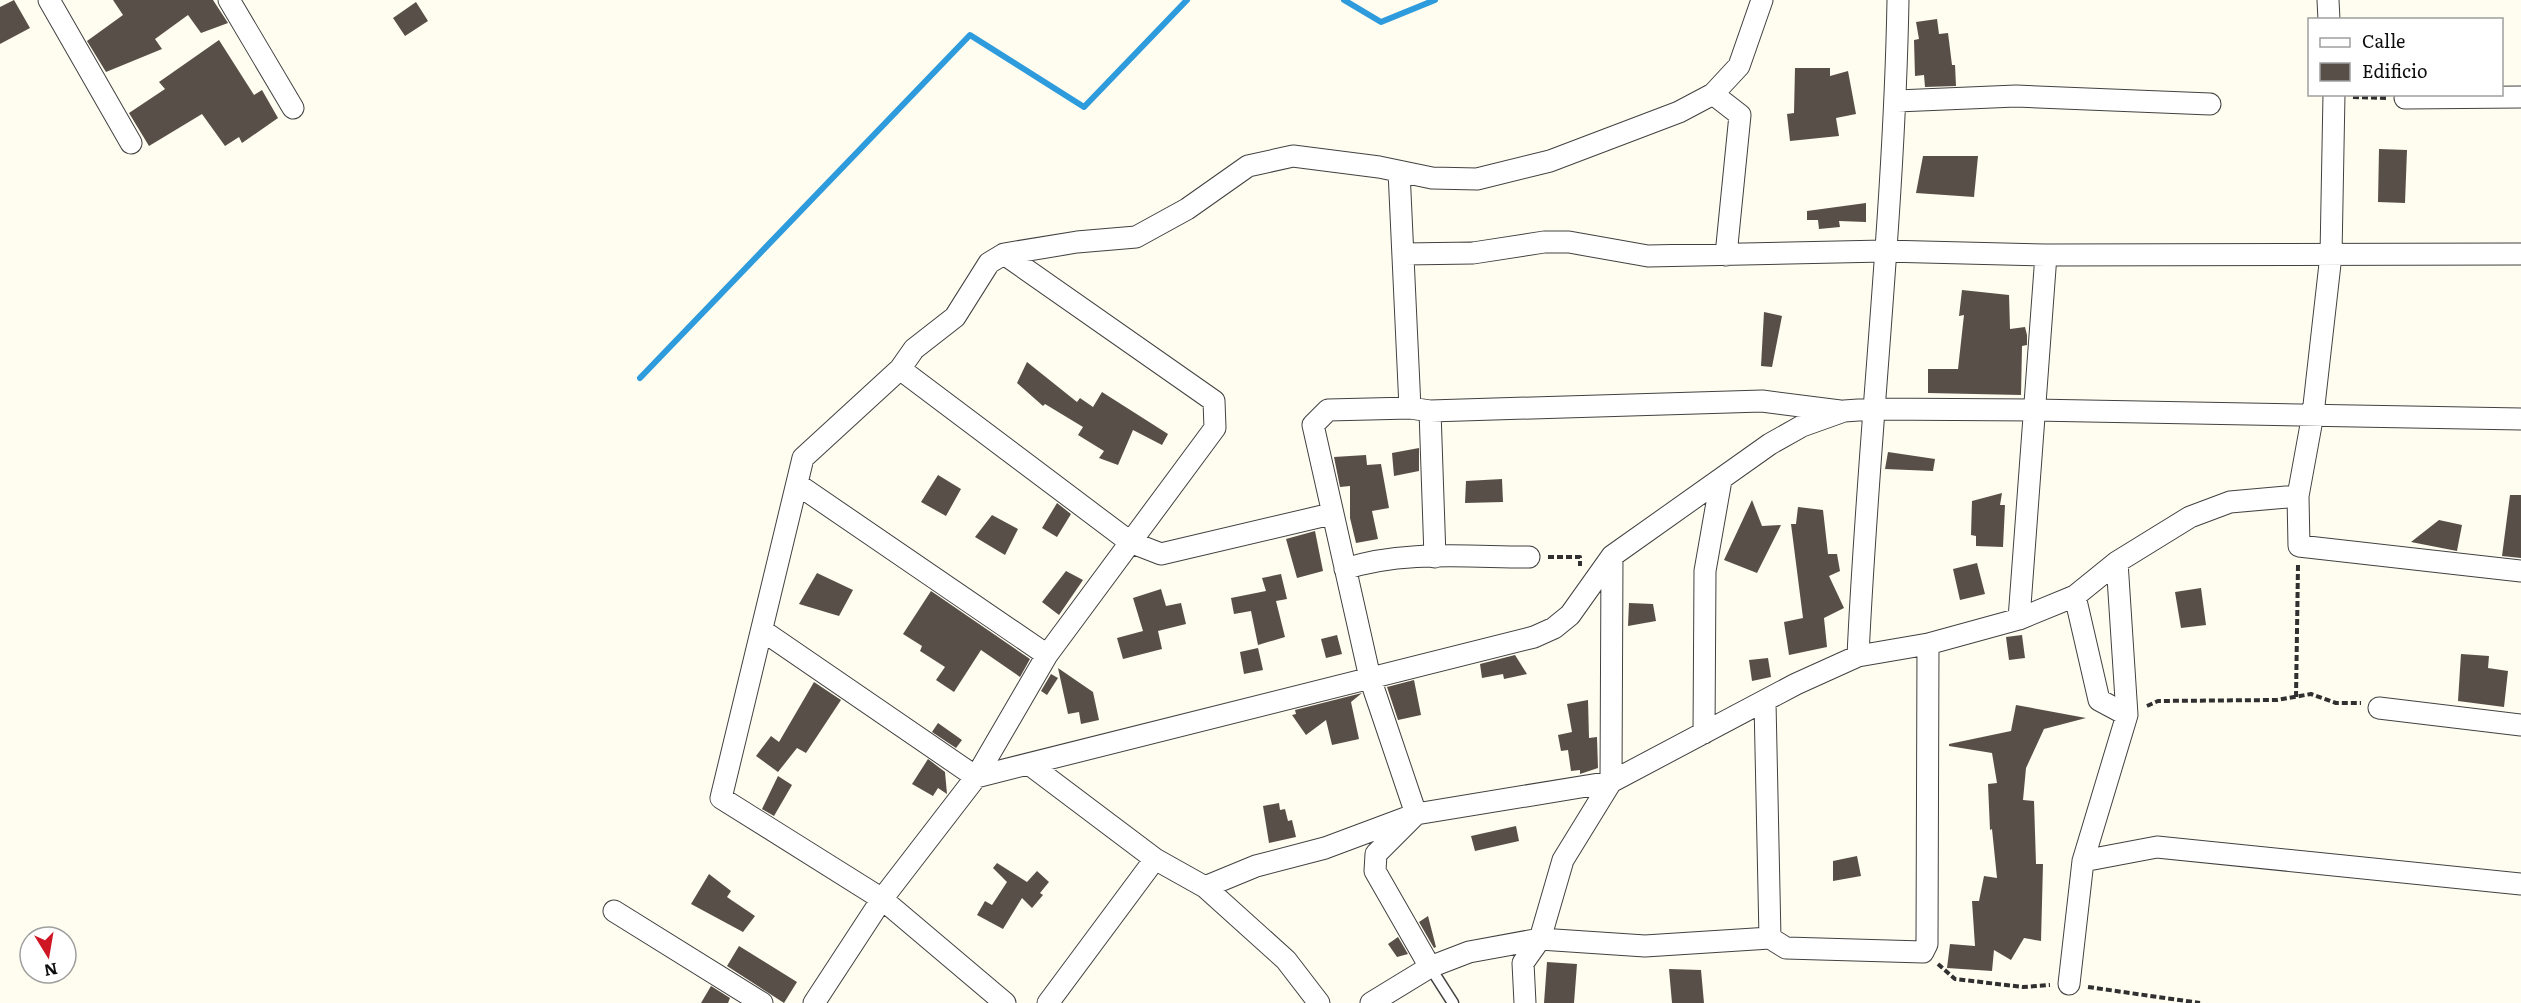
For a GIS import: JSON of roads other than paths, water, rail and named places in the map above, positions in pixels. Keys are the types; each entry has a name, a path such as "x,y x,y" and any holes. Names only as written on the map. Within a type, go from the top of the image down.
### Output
{"street":[{"path":"49,0 131,143"},
{"path":"230,0 293,108"},
{"path":"1005,1003 882,899 722,798 803,458 900,369 914,349 954,317 989,263 1004,254 1077,242 1136,237 1187,209 1248,166 1293,156 1432,178 1477,179 1550,161 1679,112 1713,94 1739,66 1762,0"},
{"path":"1858,656 1865,505 1896,100 1898,0"},
{"path":"2328,0 2329,18"},
{"path":"1713,94 1740,115 1726,255"},
{"path":"1896,100 2016,96 2210,104"},
{"path":"2334,96 2331,255 2313,414 2298,496 2299,546 2521,571"},
{"path":"2405,98 2521,98"},
{"path":"1399,171 1410,408"},
{"path":"1404,254 1473,253 1544,242 1569,242 1648,256 1884,251 2046,255 2521,254"},
{"path":"814,1003 882,899 976,777 1047,655 1215,428 1215,401 1004,254"},
{"path":"2019,619 2046,255"},
{"path":"900,369 1130,542 1161,554 1331,514"},
{"path":"1416,813 1370,678 1331,514 1313,424 1329,410 1410,408 1431,411 1762,401 1844,411 1873,409 2034,410 2521,418"},
{"path":"1431,411 1435,557"},
{"path":"763,631 976,777 1534,637 1554,628 1569,615 1590,589 1612,555 1770,444 1802,426 1844,411"},
{"path":"1704,734 1705,572 1721,480"},
{"path":"797,484 1047,655"},
{"path":"1204,888 1256,866 1325,848 1416,813 1611,782 1796,684 1858,656 1928,644 2019,619 2075,596 2117,562 2190,517 2230,502 2298,496"},
{"path":"1525,1003 1522,963 1540,939 1563,860 1611,782 1612,555"},
{"path":"1345,568 1369,561 1435,557 1529,557"},
{"path":"2069,984 2083,861 2127,715 2117,562"},
{"path":"2075,596 2099,700 2127,715"},
{"path":"1371,1003 1430,967 1469,952 1540,939 1645,946 1770,938 1786,948 1923,952 1927,944 1928,644"},
{"path":"1765,702 1770,938"},
{"path":"2379,708 2521,725"},
{"path":"1029,764 1155,858 1204,888 1286,960 1318,1003"},
{"path":"1416,813 1376,855 1375,871 1430,967"},
{"path":"2083,861 2157,847 2521,884"},
{"path":"1048,1003 1155,858"},
{"path":"614,911 762,1003"}],"lane":[{"path":"1430,967 1453,1003"}],"waterway":[{"path":"640,378 970,35 1084,107 1187,0"},
{"path":"1344,0 1381,22 1435,0"}]}
